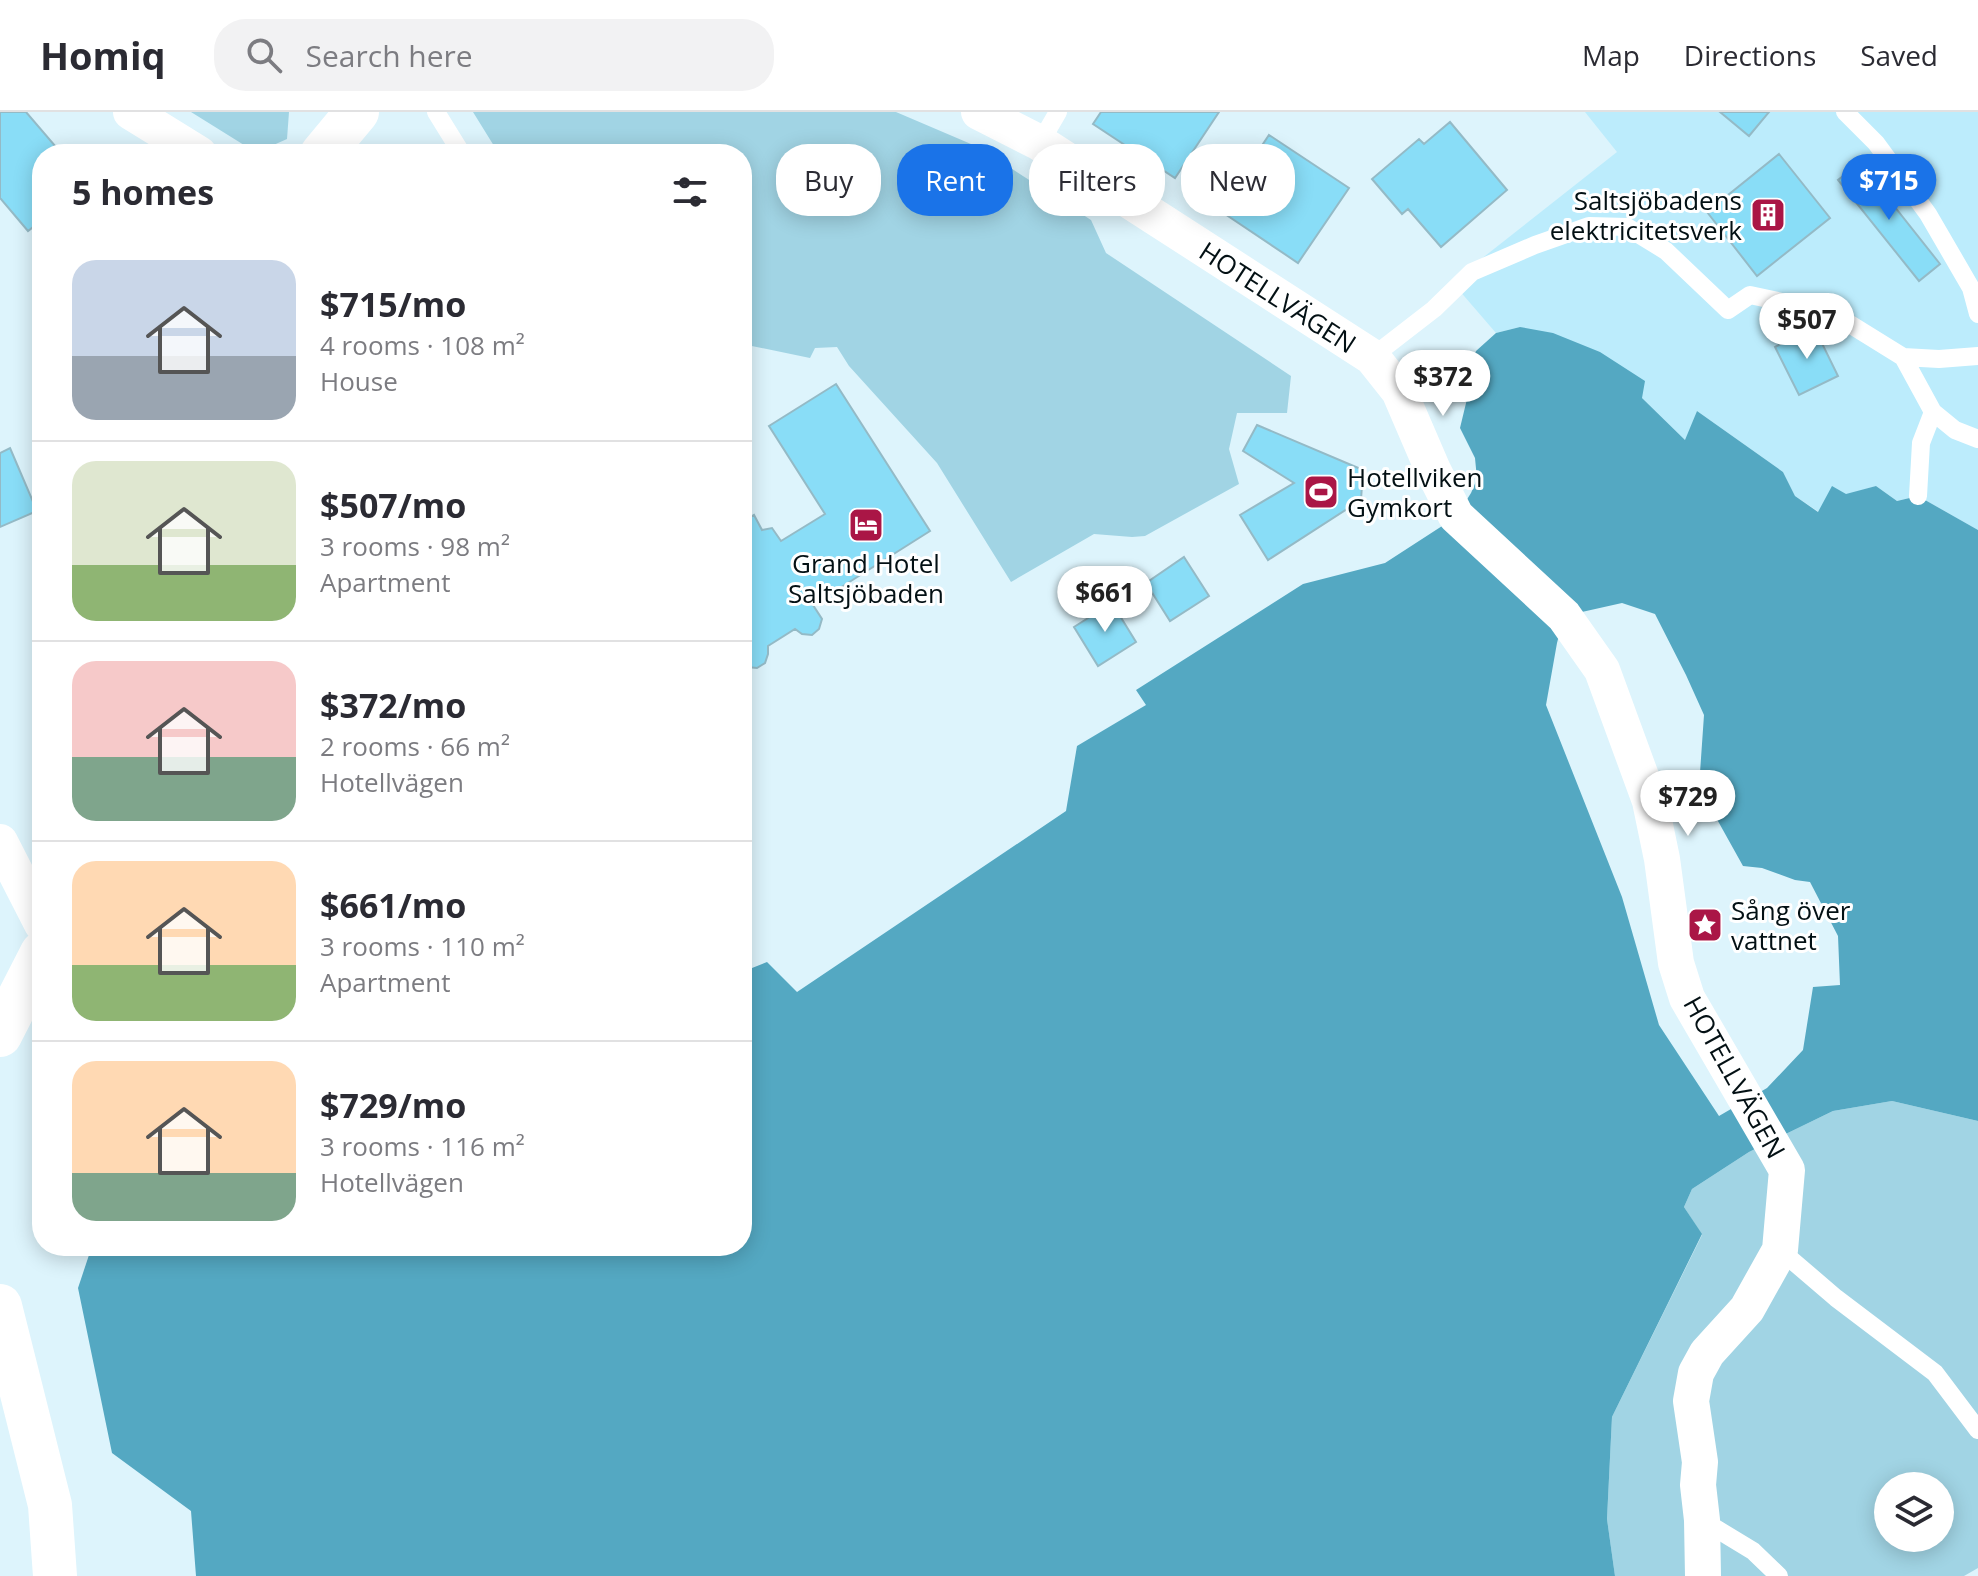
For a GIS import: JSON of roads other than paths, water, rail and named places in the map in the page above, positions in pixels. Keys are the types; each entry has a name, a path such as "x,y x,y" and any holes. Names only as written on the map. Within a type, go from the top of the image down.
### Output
{"street":[{"path":"131,112 183,144"},
{"path":"321,112 321,144"},
{"path":"330,144 357,112"},
{"name":"HOTELLVÄGEN","path":"979,112 1040,143 1372,357 1399,391 1456,516 1564,616 1602,670 1650,801 1662,859 1676,963 1687,998 1787,1170 1780,1250"},
{"path":"0,842 32,904"},
{"path":"0,1035 32,973"},
{"path":"1703,1576 1698,1485 1700,1462 1691,1401 1696,1373 1707,1353 1747,1309 1780,1250"},
{"path":"0,1306 50,1505 55,1576"}],"lane":[{"path":"436,112 456,144"},
{"path":"1040,143 1058,112"},
{"path":"1845,112 1876,143 1928,214 1971,288 1978,314"},
{"name":"HOTELLVÄGEN","path":"1372,357 1434,309 1472,272 1589,226 1627,227 1666,251 1728,310 1750,295 1832,313 1903,357 1933,412 1955,430 1978,439"},
{"path":"1903,357 1939,359 1978,356"},
{"path":"1918,496 1921,443 1933,412"},
{"path":"1780,1250 1836,1298 1935,1373 1978,1430"},
{"path":"1702,1520 1753,1551 1779,1576"}],"place":[{"name":"Saltsjöbadens elektricitetsverk","path":"1768,215"},
{"name":"Hotellviken Gymkort","path":"1321,492"},
{"name":"Grand Hotel Saltsjöbaden","path":"866,525"},
{"name":"Sång över vattnet","path":"1705,925"}]}
